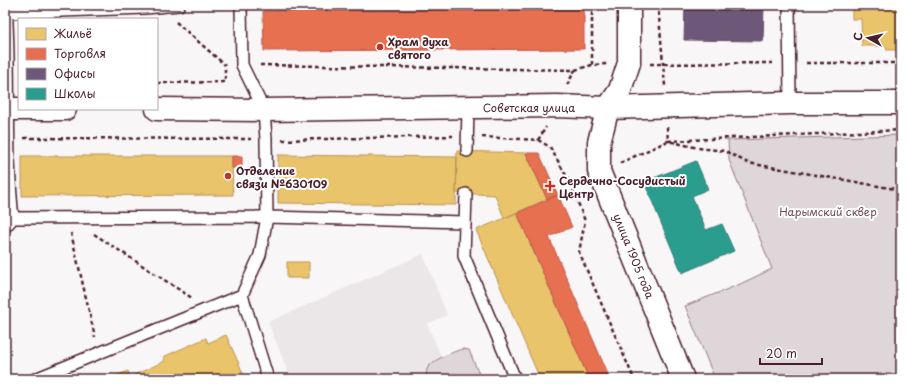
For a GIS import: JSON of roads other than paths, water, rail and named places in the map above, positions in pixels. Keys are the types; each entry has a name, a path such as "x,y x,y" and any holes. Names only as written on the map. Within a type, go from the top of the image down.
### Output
{"street":[{"name":"улица 1905 года","path":"629,5 629,63 620,90 608,108 599,142 599,171 683,379"},
{"name":"Советская улица","path":"158,109 264,110 557,106 608,108 790,103 901,103"},
{"path":"6,109 18,109"}],"lane":[{"path":"178,5 158,6 145,13 7,9 6,109 9,138 11,198 8,221 67,217 267,217 465,222"},
{"path":"241,5 242,65 264,110 267,217 260,255 242,295 268,379"},
{"path":"789,5 790,103"},
{"path":"467,151 468,108"},
{"path":"466,194 464,256 516,379"},
{"path":"35,379 242,295"}],"place":[{"name":"Храм духа святого","path":"380,47"},
{"name":"Отделение связи №630109","path":"228,176"},
{"name":"Сердечно-Сосудистый Центр","path":"550,186"}],"park label":[{"name":"Нарымский сквер","path":"828,211"}]}
